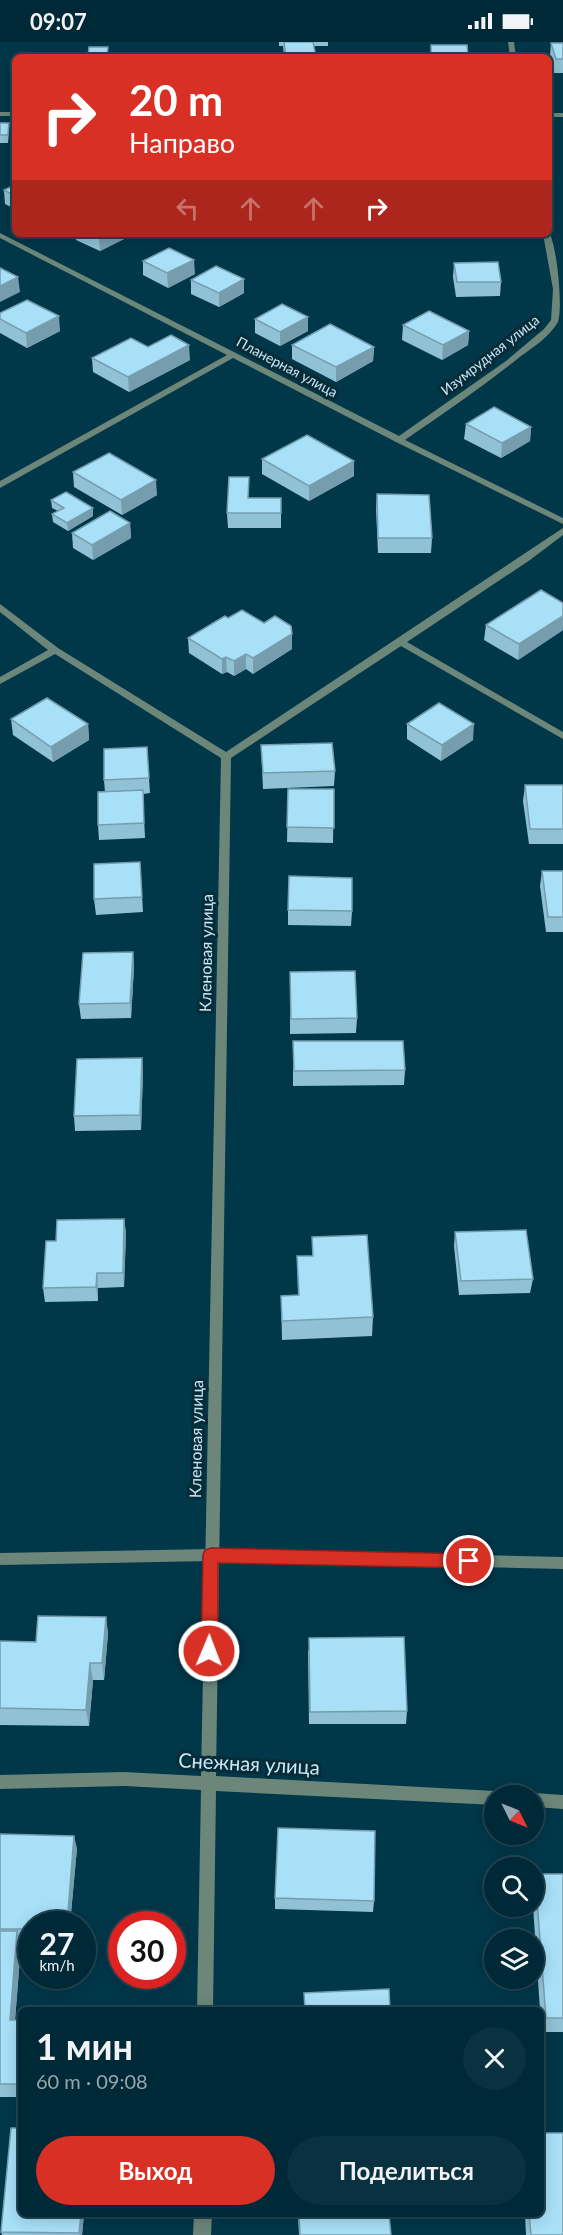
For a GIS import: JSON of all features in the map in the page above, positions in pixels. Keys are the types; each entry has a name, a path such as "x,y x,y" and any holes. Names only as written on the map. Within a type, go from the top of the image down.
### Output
{"street":[{"name":"Планерная улица","path":"0,236 399,440 563,521"},
{"name":"Изумрудная улица","path":"399,440 533,342 555,321 559,295 548,237"},
{"path":"0,485 234,354"},
{"path":"0,607 55,650 226,757 528,558 563,531"},
{"path":"401,642 563,736"},
{"path":"0,681 55,650"},
{"name":"Кленовая улица","path":"205,2007 226,757"},
{"path":"0,1559 211,1555 563,1563"},
{"name":"Снежная улица","path":"0,1782 124,1779 484,1797"},
{"path":"544,1801 563,1802"},
{"path":"202,2217 202,2235"}],"building":[{"path":"284,42 313,42 315,54 286,54"},
{"path":"551,43 563,43 563,59 556,59"},
{"path":"431,45 467,45 468,54 431,54"},
{"path":"89,47 108,47 107,54 88,54"},
{"path":"0,123 9,123 8,135 0,135"},
{"path":"12,186 12,194 4,190"},
{"path":"169,248 194,260 167,273 143,261"},
{"path":"498,262 501,282 457,282 454,263"},
{"path":"216,266 244,279 219,293 191,280"},
{"path":"0,268 18,277 0,286"},
{"path":"27,300 59,316 26,333 0,319 0,313"},
{"path":"282,304 308,317 280,332 255,319"},
{"path":"429,311 469,331 443,345 403,325"},
{"path":"330,324 374,347 336,367 292,345"},
{"path":"171,335 189,345 128,377 92,358 131,338 148,347"},
{"path":"494,407 531,427 502,443 466,424"},
{"path":"307,435 354,461 309,486 262,459"},
{"path":"109,453 156,480 121,500 73,472"},
{"path":"229,477 249,477 248,498 281,498 281,513 227,513"},
{"path":"66,492 93,508 67,523 52,514 64,508 51,500"},
{"path":"377,494 429,495 432,538 378,538"},
{"path":"110,511 130,523 92,545 72,533"},
{"path":"541,590 563,603 563,616 519,644 486,625"},
{"path":"242,610 264,623 275,616 291,626 292,634 253,658 246,654 234,661 226,657 222,659 188,638 225,616 228,618"},
{"path":"47,698 88,724 51,747 11,719"},
{"path":"439,703 474,724 442,745 407,724"},
{"path":"332,743 335,771 263,773 261,745"},
{"path":"147,747 149,778 104,780 104,749"},
{"path":"525,785 563,785 563,829 530,829"},
{"path":"288,789 334,789 334,828 287,827"},
{"path":"143,790 144,823 98,825 98,792"},
{"path":"140,862 142,897 94,899 94,864"},
{"path":"542,871 563,871 563,917 548,917"},
{"path":"289,876 352,878 352,911 288,910"},
{"path":"133,952 130,1003 79,1004 83,953"},
{"path":"355,971 357,1018 291,1019 290,972"},
{"path":"293,1041 403,1041 405,1070 294,1071"},
{"path":"142,1058 140,1115 74,1116 77,1059"},
{"path":"124,1219 123,1273 97,1273 96,1287 43,1288 46,1241 56,1241 57,1220"},
{"path":"526,1230 533,1279 461,1281 455,1232"},
{"path":"367,1235 373,1317 282,1321 281,1296 299,1295 297,1256 313,1256 312,1237"},
{"path":"38,1616 106,1617 102,1663 90,1663 86,1710 0,1708 0,1641 36,1642"},
{"path":"404,1637 407,1711 310,1712 309,1638"},
{"path":"278,1828 375,1831 374,1901 275,1898"},
{"path":"0,1834 74,1836 68,1911 18,1911 18,1929 0,1929"},
{"path":"544,1874 563,1874 563,2018 546,2018 544,1929 539,1929 538,1917 544,1917"},
{"path":"0,1931 17,1931 10,2020 18,2020 18,2084 0,2084"},
{"path":"389,1989 390,2007 305,2007 304,1993"},
{"path":"11,2128 18,2128 18,2217 81,2217 79,2233 1,2232"},
{"path":"544,2133 563,2133 563,2235 531,2235 529,2217 544,2217"},
{"path":"299,2217 389,2217 391,2235 300,2235"}],"route":[{"path":"209,1651 211,1555 469,1561"}]}
